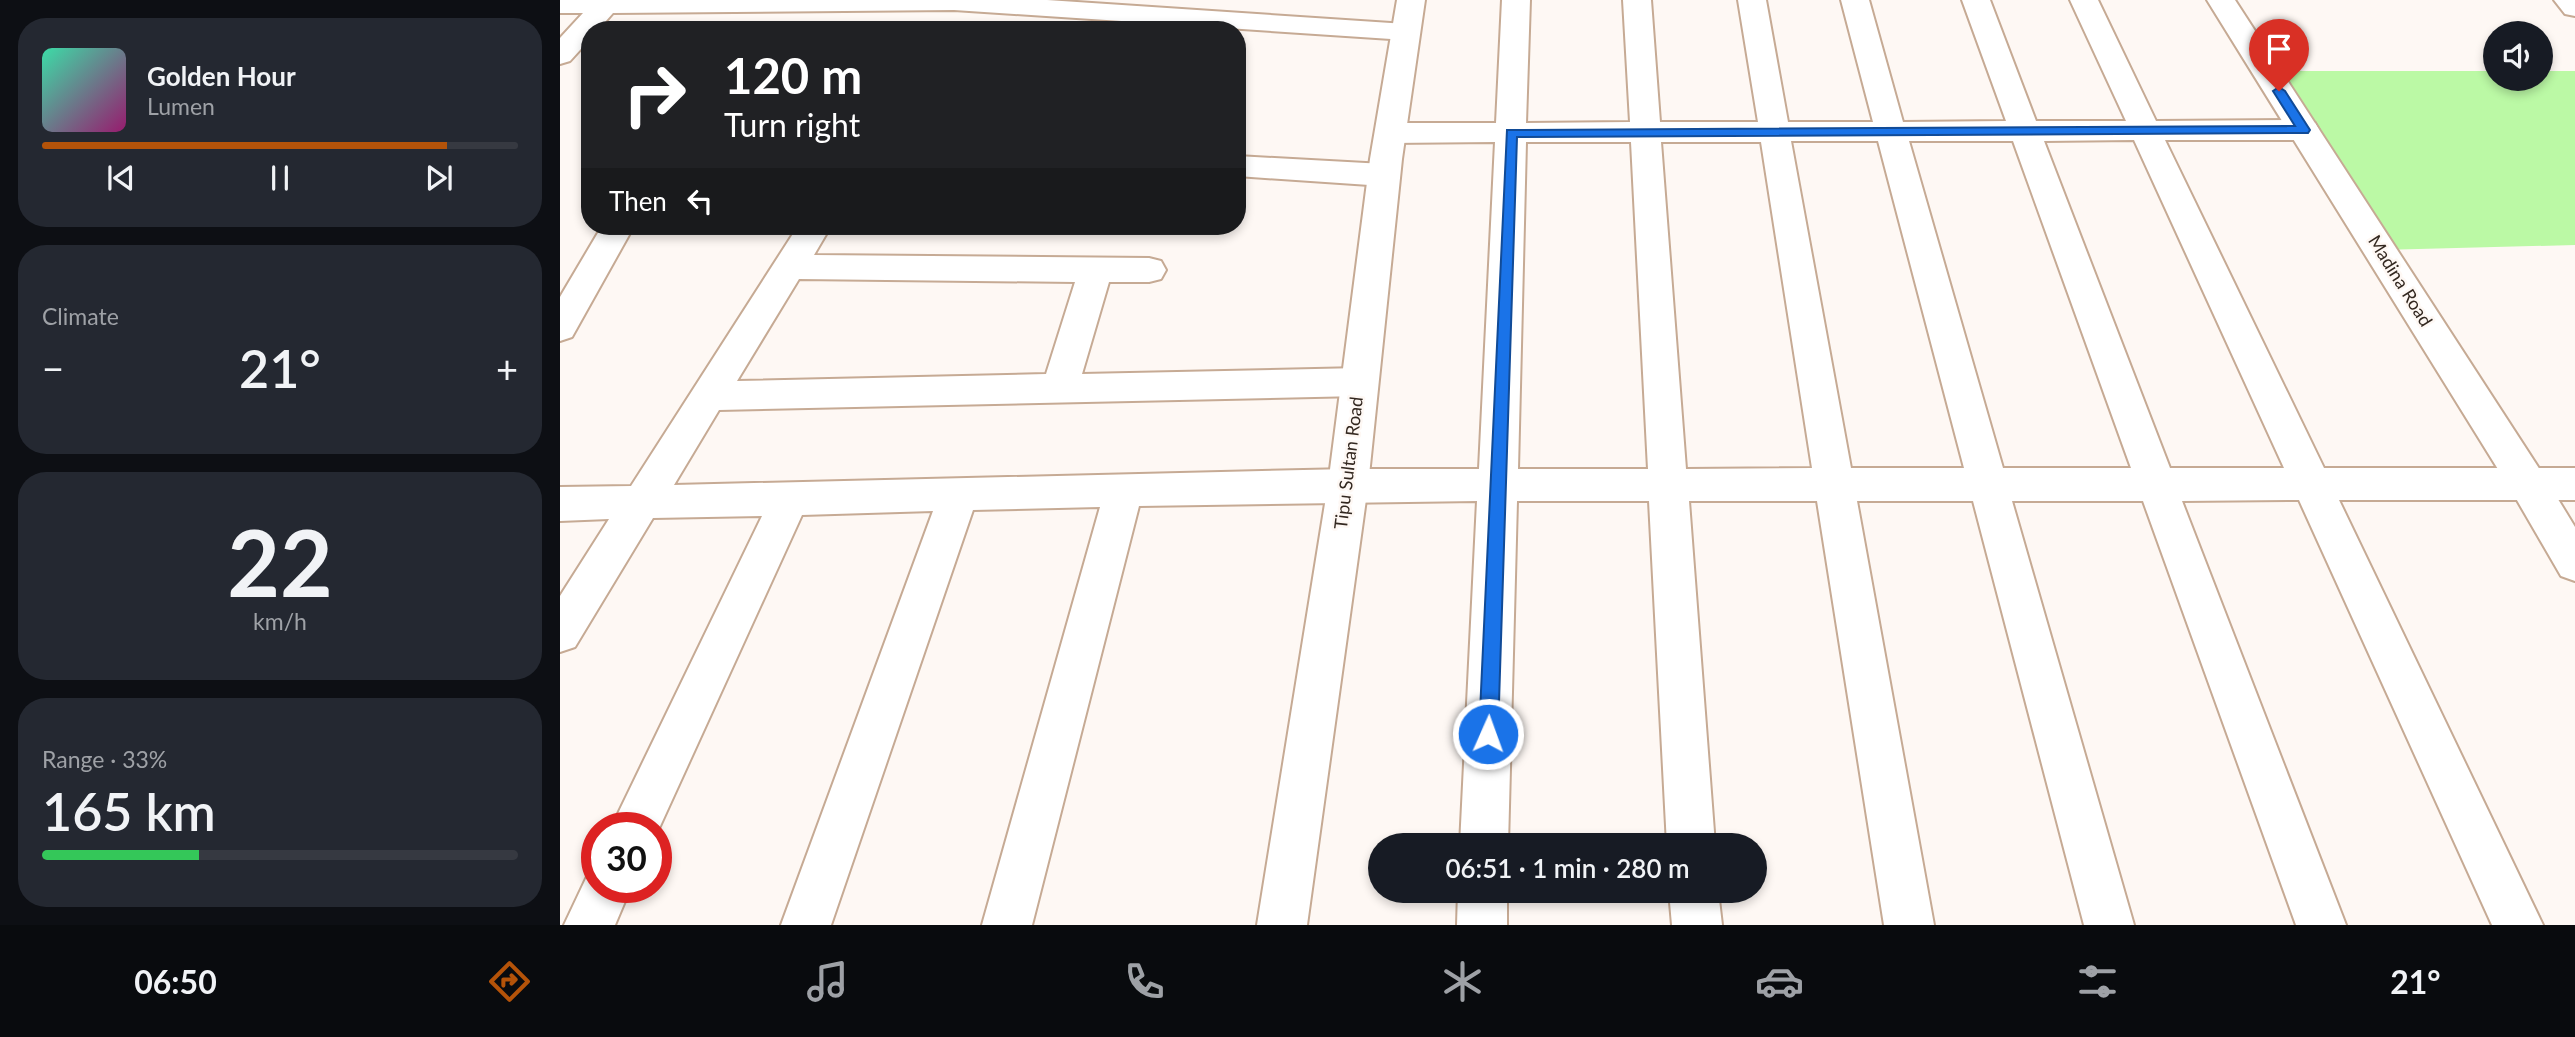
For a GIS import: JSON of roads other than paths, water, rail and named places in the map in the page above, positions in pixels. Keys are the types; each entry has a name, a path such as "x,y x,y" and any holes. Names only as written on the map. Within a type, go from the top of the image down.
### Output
{"street":[{"path":"1484,833 1516,0"},
{"path":"1637,0 1690,833"},
{"path":"1752,0 1909,925"},
{"path":"1855,0 2109,925"},
{"path":"1976,0 2321,925"},
{"path":"2084,0 2518,925"},
{"name":"Madina Road","path":"2221,0 2528,484 2575,563"},
{"path":"2568,0 2575,8"},
{"path":"943,21 955,1"},
{"path":"560,5 955,1 1409,16"},
{"path":"757,21 773,2"},
{"path":"591,21 607,3"},
{"name":"Tipu Sultan Road","path":"1282,925 1348,485 1384,175 1409,16"},
{"path":"560,55 581,32"},
{"path":"1390,133 2304,130"},
{"path":"1246,167 1384,175"},
{"path":"560,328 613,235"},
{"path":"560,633 809,235"},
{"path":"789,267 1149,271"},
{"path":"1060,388 1095,270"},
{"path":"709,396 1360,382"},
{"path":"560,504 1348,485 2575,484"},
{"path":"1007,925 1124,490"},
{"path":"806,925 959,494"},
{"path":"643,812 790,498"},
{"path":"589,925 599,903"},
{"path":"1482,925 1483,903"},
{"path":"1695,903 1697,925"}]}
